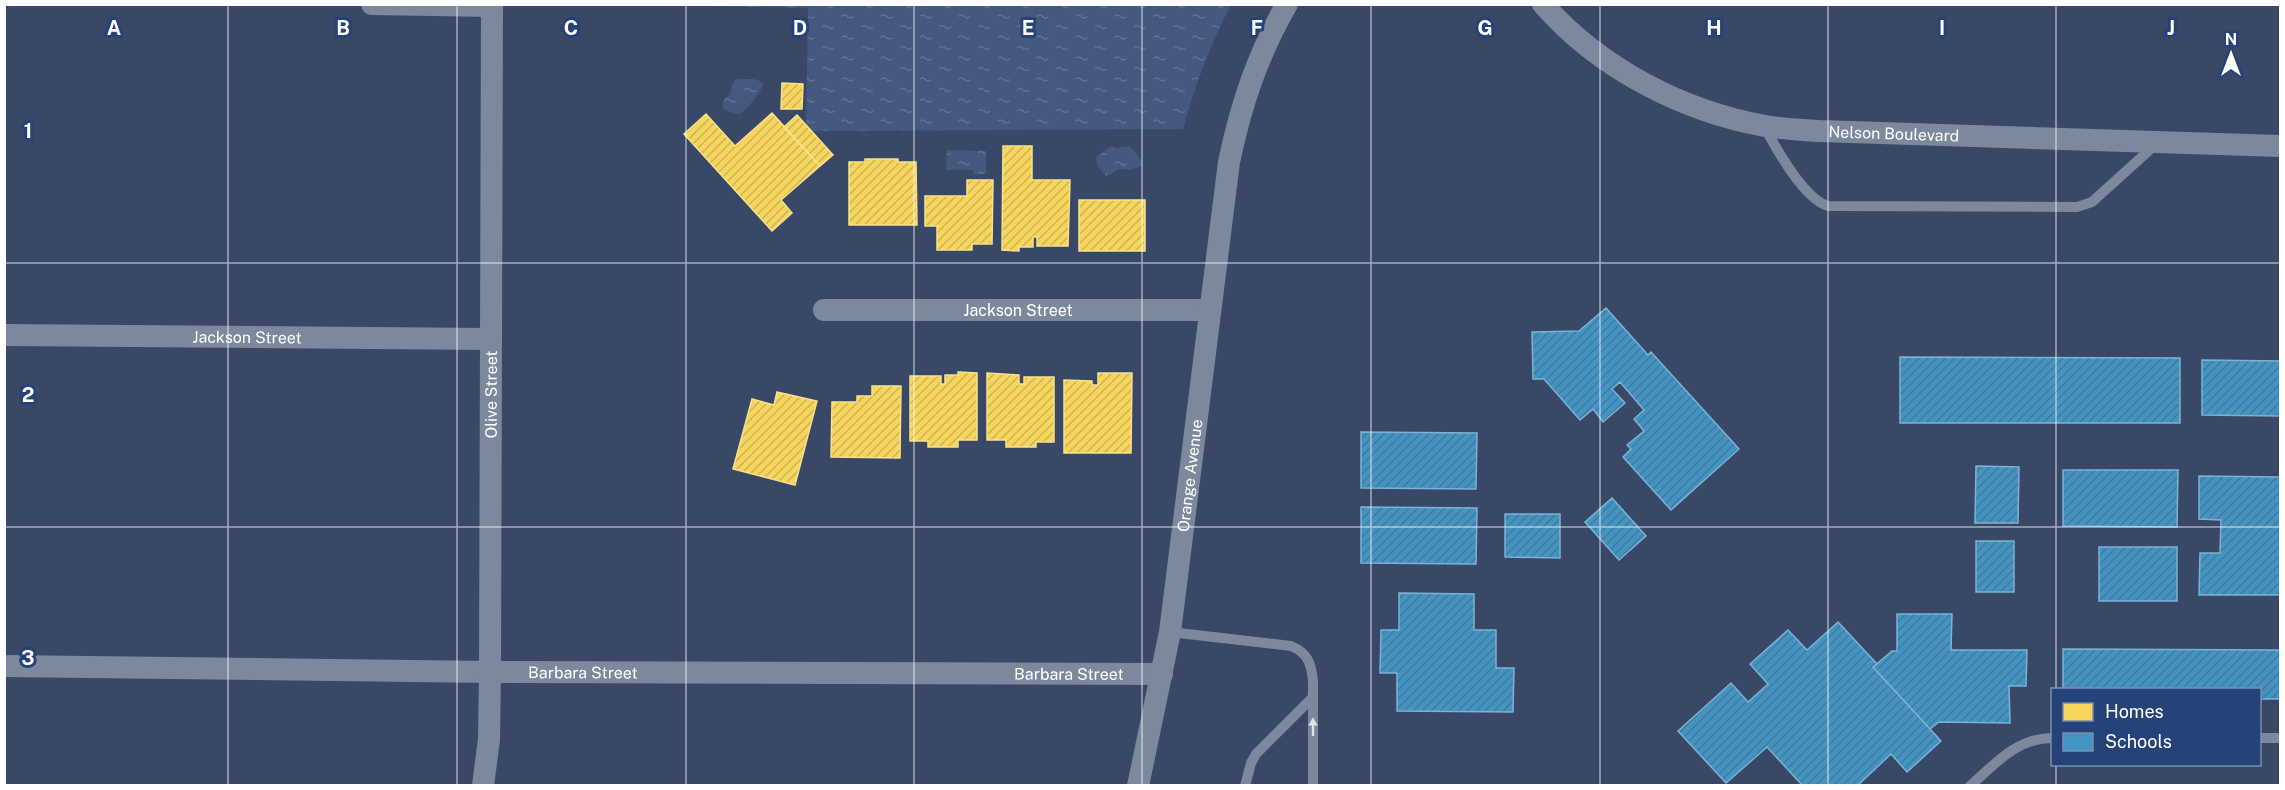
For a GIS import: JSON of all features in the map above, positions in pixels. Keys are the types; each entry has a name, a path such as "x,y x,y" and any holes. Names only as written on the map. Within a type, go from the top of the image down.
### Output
{"street":[{"path":"372,4 492,5"},
{"name":"Orange Avenue","path":"1138,786 1170,632 1228,162 1251,78 1270,34 1287,4"},
{"name":"Nelson Boulevard","path":"1544,4 1578,40 1630,76 1687,103 1764,126 1820,131 2280,146"},
{"name":"Olive Street","path":"483,786 489,739 490,672 492,5"},
{"name":"Jackson Street","path":"824,310 1210,310"},
{"name":"Jackson Street","path":"4,335 490,339"},
{"name":"Barbara Street","path":"4,666 490,672 1162,674"}],"lane":[{"path":"1764,126 1784,161 1813,198 1828,206 2077,207 2092,202 2157,143"},
{"path":"1170,632 1291,646 1302,651 1312,668 1313,786"},
{"path":"1245,786 1251,763 1256,754 1313,697"},
{"path":"1970,786 2013,748 2027,741 2051,738"},
{"path":"2261,738 2280,738"}],"water":[{"path":"657,5 1231,5 1204,66 1183,129 806,131 808,8"},
{"path":"737,79 755,79 763,85 752,102 739,114 725,110 723,106 724,99 730,95 732,84"},
{"path":"1112,146 1116,148 1130,146 1142,161 1142,166 1131,170 1119,169 1106,176 1097,165 1096,157"},
{"path":"947,150 986,151 986,174 973,174 973,170 946,170"}],"building: Homes":[{"path":"782,83 803,84 802,109 781,109"},
{"path":"772,113 820,166 781,200 792,213 772,231 684,134 706,114 735,146"},
{"path":"797,115 833,155 820,166 784,127"},
{"path":"1003,146 1032,146 1032,180 1070,180 1068,246 1037,246 1037,237 1033,237 1033,247 1019,247 1019,251 1002,250"},
{"path":"865,159 898,159 898,162 916,162 917,225 849,225 849,162 865,162"},
{"path":"967,180 993,180 992,244 972,244 972,250 937,250 937,226 925,226 925,196 967,196"},
{"path":"1079,200 1145,200 1145,251 1079,251"},
{"path":"958,372 977,373 977,440 958,440 958,447 928,447 928,441 910,441 910,376 941,376 941,384 945,384 945,375 958,375"},
{"path":"987,373 1019,375 1019,384 1024,384 1024,377 1054,377 1054,442 1036,442 1036,447 1006,447 1006,440 987,440"},
{"path":"1098,373 1132,373 1131,453 1064,453 1064,380 1092,381 1092,385 1098,385"},
{"path":"872,386 901,386 900,458 831,457 832,402 857,402 857,396 872,396"},
{"path":"777,392 817,401 795,485 733,469 752,399 774,405"}],"building: Schools":[{"path":"1606,308 1648,355 1651,352 1739,449 1671,510 1623,457 1631,449 1627,445 1644,431 1634,419 1644,410 1620,382 1612,389 1625,403 1603,422 1593,409 1580,420 1544,379 1533,379 1532,332 1579,331"},
{"path":"1900,357 2180,358 2180,423 1900,423"},
{"path":"2202,360 2280,361 2280,416 2202,415"},
{"path":"1361,432 1477,433 1476,489 1361,488"},
{"path":"1976,466 2019,467 2018,523 1975,523"},
{"path":"2063,470 2178,470 2177,527 2063,526"},
{"path":"2199,476 2280,477 2280,595 2199,595 2200,553 2220,553 2221,520 2199,519"},
{"path":"1612,498 1646,536 1619,560 1585,522"},
{"path":"1361,507 1477,508 1476,564 1361,563"},
{"path":"1505,514 1560,514 1560,558 1505,557"},
{"path":"1976,541 2014,541 2014,592 1976,592"},
{"path":"2099,547 2177,547 2177,601 2099,601"},
{"path":"1399,593 1474,594 1474,630 1496,630 1496,668 1514,668 1513,712 1397,711 1397,673 1380,673 1381,630 1399,630"},
{"path":"1897,614 1952,614 1951,650 2027,650 2026,686 2009,686 2010,723 1939,722 1930,729 1873,667 1892,651 1897,651"},
{"path":"1838,622 1877,664 1873,667 1941,741 1907,772 1891,754 1857,786 1803,786 1767,747 1726,783 1678,731 1731,683 1748,702 1768,684 1750,664 1788,630 1807,650"},
{"path":"2063,649 2280,650 2280,699 2261,699 2261,688 2063,688"}]}
